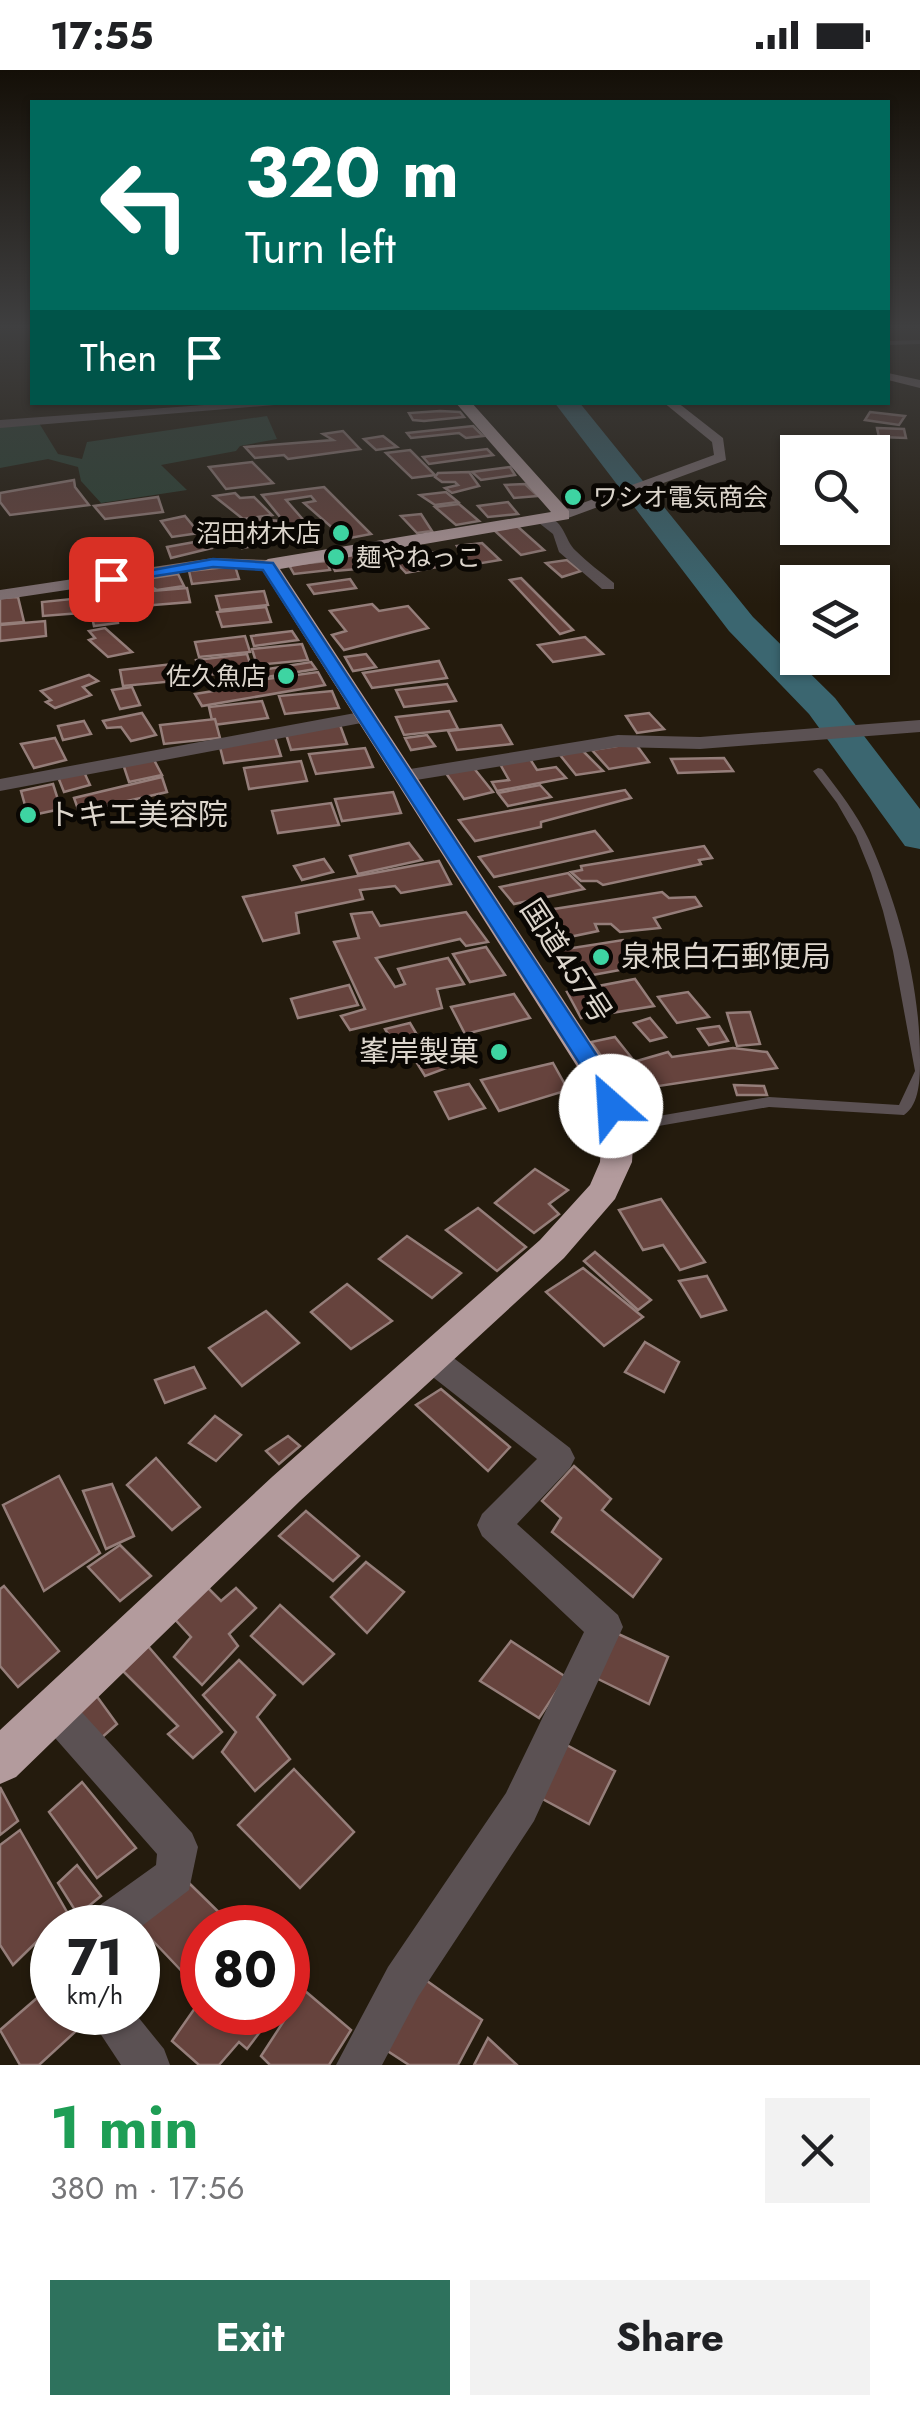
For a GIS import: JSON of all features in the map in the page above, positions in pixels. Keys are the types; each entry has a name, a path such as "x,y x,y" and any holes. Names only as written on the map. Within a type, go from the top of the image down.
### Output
{"highway":[{"path":"268,566 563,515 476,418"},
{"name":"国道457号","path":"0,1761 552,1249 603,1191 616,1162 618,1128 603,1083 268,566"}],"street":[{"path":"0,424 82,418"},
{"path":"563,515 717,461 722,446 689,418"},
{"path":"544,520 560,532 564,548 608,586"},
{"path":"0,595 213,563 268,566"},
{"path":"0,784 366,716"},
{"path":"404,776 618,741 700,743 920,726"},
{"path":"358,2065 403,1982 520,1807 605,1627 494,1525 559,1458 431,1358"},
{"path":"54,1709 178,1848 175,1876 135,1905"},
{"path":"125,2035 148,2065"}],"lane":[{"path":"618,1128 769,1102 904,1110 920,1071 902,951 844,799 818,771"}],"green space":[{"path":"252,418 268,418 277,439 161,465 187,490 101,503 81,481 78,467 48,459 0,468 0,427 39,423 58,454 82,459 87,442"}],"building":[{"path":"412,418 453,418 424,421"},
{"path":"866,418 904,418 899,425"},
{"path":"473,426 483,436 466,438 459,433 411,438 407,433"},
{"path":"877,428 904,429 906,438 890,435 879,435"},
{"path":"343,431 360,449 288,459 284,455 255,458 245,447 333,440 323,434"},
{"path":"383,436 397,447 376,450 364,439"},
{"path":"487,449 493,455 429,464 423,457"},
{"path":"410,450 435,475 412,478 386,453"},
{"path":"252,462 273,483 226,489 209,467"},
{"path":"510,467 515,475 481,480 472,472"},
{"path":"469,472 479,486 452,493 445,488 458,485 455,482 442,482 435,477 438,473"},
{"path":"74,480 89,505 10,515 0,502 0,493"},
{"path":"525,484 538,496 514,498 505,485"},
{"path":"324,487 371,534 345,539 304,503 315,501 311,496 286,500 313,531 294,534 262,495"},
{"path":"446,492 458,502 435,505 420,495"},
{"path":"235,493 240,498 254,497 272,515 243,519 214,496"},
{"path":"158,497 163,512 105,519 94,506"},
{"path":"508,502 518,514 488,517 478,506"},
{"path":"459,504 479,521 456,525 435,507"},
{"path":"421,514 432,531 417,533 401,516"},
{"path":"185,516 199,533 172,537 161,521"},
{"path":"258,519 280,521 294,539 242,548 237,538 220,540 209,526"},
{"path":"517,526 544,550 521,555 494,530"},
{"path":"211,539 212,548 171,558 167,547"},
{"path":"482,543 500,560 470,565 457,546"},
{"path":"435,552 448,565 406,573 393,559"},
{"path":"357,554 369,568 335,571 329,559"},
{"path":"567,560 581,571 562,577 546,563"},
{"path":"327,561 330,570 294,574 289,565"},
{"path":"235,566 239,579 192,584 189,571"},
{"path":"178,574 184,586 157,590 139,580"},
{"path":"521,578 573,630 560,634 510,580"},
{"path":"350,579 356,588 314,594 308,585"},
{"path":"187,588 190,602 142,606 139,592"},
{"path":"264,591 268,605 220,610 216,596"},
{"path":"18,597 24,622 0,624 0,598"},
{"path":"91,597 93,612 43,616 42,602"},
{"path":"372,604 379,611 408,606 428,628 344,650 332,635 346,631 330,611"},
{"path":"266,607 271,622 222,627 217,612"},
{"path":"116,611 118,623 94,626 91,613"},
{"path":"45,621 46,636 0,641 0,625"},
{"path":"105,628 132,652 108,657 89,640 95,638 89,631"},
{"path":"292,631 298,640 254,646 251,636"},
{"path":"245,636 250,652 199,657 195,642"},
{"path":"585,637 603,654 553,662 538,645"},
{"path":"302,644 308,660 257,665 252,649"},
{"path":"247,654 252,670 200,676 196,660"},
{"path":"366,654 376,667 353,671 345,657"},
{"path":"439,661 447,678 372,688 363,673"},
{"path":"311,662 316,669 235,682 231,675"},
{"path":"172,664 176,681 123,686 120,670"},
{"path":"318,672 325,685 202,706 195,694 232,688 231,684"},
{"path":"89,675 98,681 83,687 91,695 55,708 46,702 51,700 41,691"},
{"path":"447,684 456,701 404,707 396,690"},
{"path":"132,687 140,705 120,709 112,690"},
{"path":"332,691 339,708 285,714 279,696"},
{"path":"262,701 268,718 213,725 209,707"},
{"path":"449,711 458,729 404,735 396,717"},
{"path":"142,713 156,735 131,741 121,727 107,728 103,721"},
{"path":"649,713 664,729 637,733 626,716"},
{"path":"215,719 220,738 164,744 160,725"},
{"path":"84,721 91,734 63,740 58,726"},
{"path":"340,725 347,744 291,750 285,731"},
{"path":"501,725 512,744 457,750 448,731"},
{"path":"427,735 435,746 411,750 405,738"},
{"path":"275,737 281,756 224,763 219,743"},
{"path":"55,738 66,760 34,768 21,744"},
{"path":"635,743 649,762 609,769 592,750"},
{"path":"365,748 373,767 316,774 309,754"},
{"path":"582,750 603,771 576,775 560,755"},
{"path":"153,758 162,775 129,782 123,764"},
{"path":"724,758 733,771 678,773 671,759"},
{"path":"530,759 537,770 556,767 566,778 497,791 492,782 509,780 500,764"},
{"path":"301,761 307,781 249,789 244,768"},
{"path":"473,767 493,792 464,799 445,772"},
{"path":"84,772 90,785 64,792 58,777"},
{"path":"162,777 167,792 79,812 74,798"},
{"path":"53,784 61,809 28,816 21,791"},
{"path":"540,785 551,797 508,806 498,793"},
{"path":"625,790 631,798 541,822 541,827 475,841 459,820"},
{"path":"393,792 401,813 342,821 335,799"},
{"path":"331,803 339,825 278,833 272,811"},
{"path":"595,831 612,851 494,877 479,857"},
{"path":"409,843 422,860 358,874 350,856"},
{"path":"704,846 712,858 699,860 701,864 603,885 581,881 571,872 582,870 581,866"},
{"path":"324,859 333,872 302,880 294,866"},
{"path":"439,861 451,884 401,893 395,886 360,890 363,899 296,913 299,933 263,941 243,897"},
{"path":"568,873 584,889 514,904 500,887"},
{"path":"662,892 669,898 695,897 701,906 654,918 660,928 620,932 611,924 595,924 598,931 555,940 535,912"},
{"path":"372,912 380,926 466,912 488,942 466,946 460,939 376,958 395,987 405,984 398,969 448,958 464,984 437,989 442,1008 350,1030 341,1016 365,1009 334,942 359,938 351,914"},
{"path":"623,940 642,966 576,978 560,950"},
{"path":"486,947 505,975 470,982 453,954"},
{"path":"635,979 654,1006 581,1018 567,992"},
{"path":"349,985 358,1005 298,1018 291,999"},
{"path":"688,992 709,1017 677,1023 658,997"},
{"path":"514,994 530,1018 465,1034 451,1007"},
{"path":"750,1012 760,1044 737,1046 727,1013"},
{"path":"650,1018 666,1037 650,1041 634,1023"},
{"path":"410,1023 423,1045 398,1051 385,1029"},
{"path":"719,1026 728,1041 709,1045 698,1029"},
{"path":"615,1037 631,1057 607,1064 591,1042"},
{"path":"456,1042 468,1060 425,1076 412,1055"},
{"path":"733,1048 767,1052 777,1068 626,1091 609,1069 668,1052 672,1057"},
{"path":"553,1063 568,1090 499,1111 481,1080"},
{"path":"469,1084 485,1108 449,1119 435,1092"},
{"path":"734,1085 764,1086 767,1095 737,1095"},
{"path":"535,1169 568,1190 549,1204 559,1214 534,1233 495,1203"},
{"path":"661,1199 705,1262 680,1270 663,1245 643,1250 619,1210"},
{"path":"478,1208 526,1247 497,1271 446,1230"},
{"path":"407,1236 461,1273 432,1298 379,1259"},
{"path":"595,1252 651,1300 638,1310 584,1261"},
{"path":"583,1268 643,1317 604,1346 546,1292"},
{"path":"707,1276 726,1310 701,1317 679,1281"},
{"path":"347,1284 392,1321 351,1349 311,1312"},
{"path":"266,1311 299,1343 242,1386 209,1348"},
{"path":"645,1342 679,1362 664,1392 625,1372"},
{"path":"194,1367 205,1388 165,1403 155,1380"},
{"path":"441,1389 510,1447 488,1471 416,1405"},
{"path":"215,1416 241,1435 216,1461 189,1443"},
{"path":"288,1436 300,1446 279,1464 266,1451"},
{"path":"156,1458 200,1507 172,1530 127,1485"},
{"path":"574,1466 611,1499 602,1510 661,1559 633,1597 552,1532 561,1518 542,1501"},
{"path":"59,1476 100,1553 44,1591 3,1505"},
{"path":"112,1484 134,1536 106,1549 83,1491"},
{"path":"306,1511 359,1556 333,1581 279,1536"},
{"path":"120,1545 151,1576 120,1601 88,1567"},
{"path":"366,1562 404,1592 367,1633 331,1597"},
{"path":"202,1582 221,1601 236,1588 256,1608 229,1634 238,1646 202,1685 174,1657 191,1637 170,1614"},
{"path":"4,1586 59,1651 18,1687 0,1666 0,1589"},
{"path":"280,1605 334,1654 303,1684 251,1636"},
{"path":"614,1632 668,1657 649,1704 594,1677"},
{"path":"511,1641 566,1677 539,1718 480,1681"},
{"path":"147,1645 222,1732 193,1758 168,1734 178,1726 120,1668"},
{"path":"239,1660 275,1695 257,1717 290,1759 255,1791 222,1752 236,1732 203,1695"},
{"path":"93,1691 117,1724 99,1740 74,1705"},
{"path":"563,1743 615,1771 589,1824 537,1796"},
{"path":"294,1769 354,1832 300,1888 238,1825"},
{"path":"82,1782 136,1848 97,1878 49,1812"},
{"path":"0,1787 18,1821 0,1835"},
{"path":"20,1830 63,1905 30,1905 30,1948 13,1965 0,1945 0,1845"},
{"path":"77,1865 101,1896 90,1905 72,1905 58,1883"},
{"path":"190,1884 211,1905 180,1905 180,1969 160,1948 160,1907"},
{"path":"420,1976 482,2020 458,2065 409,2065 383,2048"},
{"path":"310,1995 351,2030 329,2065 270,2065 261,2056 275,2035 310,2035"},
{"path":"30,2004 30,2035 72,2035 39,2065 20,2065 0,2030"},
{"path":"180,2030 180,2035 258,2035 247,2049 239,2042 219,2065 199,2065 172,2041"},
{"path":"488,2038 517,2065 474,2065"}],"waterway":[{"path":"579,418 741,624 822,706 920,837"}],"place":[{"name":"ワシオ電気商会","path":"573,497"},
{"name":"沼田材木店","path":"341,533"},
{"name":"麺やねっこ","path":"336,557"},
{"name":"佐久魚店","path":"286,676"},
{"name":"トキエ美容院","path":"28,815"},
{"name":"泉根白石郵便局","path":"601,957"},
{"name":"峯岸製菓","path":"499,1052"}],"route":[{"path":"111,579 213,563 268,566 603,1083 611,1106"}]}
